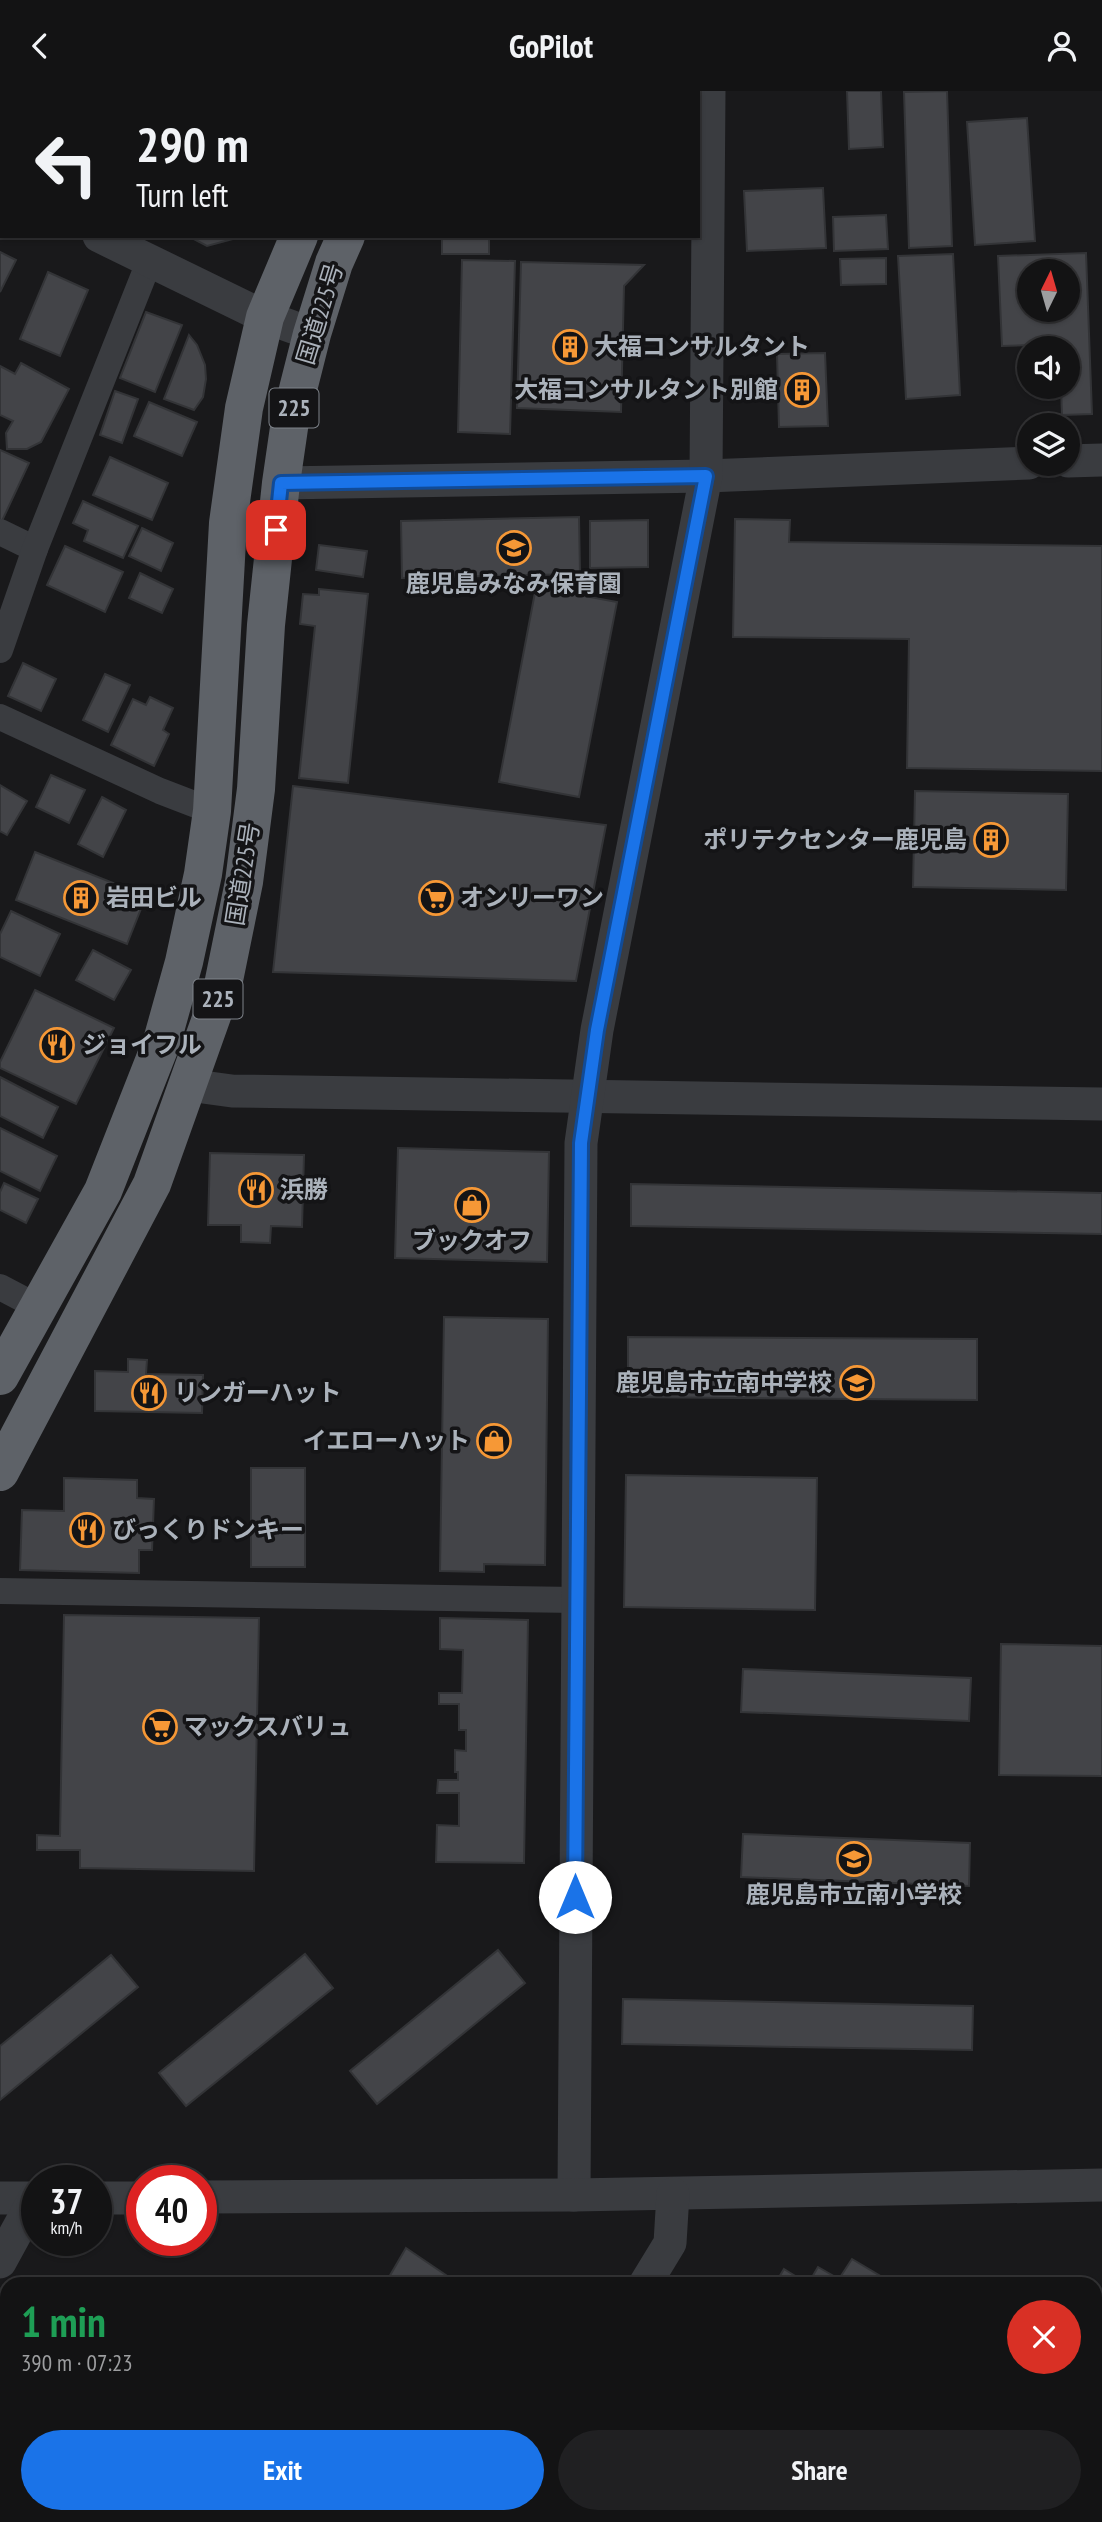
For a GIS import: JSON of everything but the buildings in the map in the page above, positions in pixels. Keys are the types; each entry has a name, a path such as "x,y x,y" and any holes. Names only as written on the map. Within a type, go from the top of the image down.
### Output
{"highway":[{"name":"国道225号","path":"0,1376 103,1191 162,1041 187,950 203,874 212,811 228,523 244,408 265,317 298,238"},
{"name":"国道225号","path":"0,1472 152,1184 223,985 244,882 256,789 266,625 290,421 312,334 334,263 345,238"}],"street":[{"path":"574,2195 581,1143 597,1030 706,476 709,91"},
{"path":"103,238 265,317 312,334"},
{"path":"0,650 35,549 149,262"},
{"path":"1080,461 1102,460"},
{"path":"281,483 706,476 1017,463"},
{"path":"0,532 35,549"},
{"path":"0,717 168,795 212,811"},
{"path":"188,1085 232,1091 1102,1104"},
{"path":"0,1287 38,1307"},
{"path":"0,1591 577,1600"},
{"path":"217,2197 673,2194 1102,2185"},
{"path":"649,2277 670,2243 673,2194"},
{"path":"0,2198 21,2198"},
{"path":"0,2262 21,2225"}],"place":[{"name":"大福コンサルタント","path":"570,347"},
{"name":"大福コンサルタント別館","path":"802,390"},
{"name":"鹿児島みなみ保育園","path":"514,548"},
{"name":"ポリテクセンター鹿児島","path":"991,840"},
{"name":"岩田ビル","path":"81,898"},
{"name":"オンリーワン","path":"436,898"},
{"name":"ジョイフル","path":"57,1045"},
{"name":"浜勝","path":"256,1190"},
{"name":"ブックオフ","path":"472,1205"},
{"name":"鹿児島市立南中学校","path":"857,1383"},
{"name":"リンガーハット","path":"149,1393"},
{"name":"イエローハット","path":"494,1441"},
{"name":"びっくりドンキー","path":"87,1530"},
{"name":"マックスバリュ","path":"160,1727"},
{"name":"鹿児島市立南小学校","path":"854,1859"}],"route":[{"path":"276,530 281,483 706,476 593,1049 581,1143 575,1897"}]}
